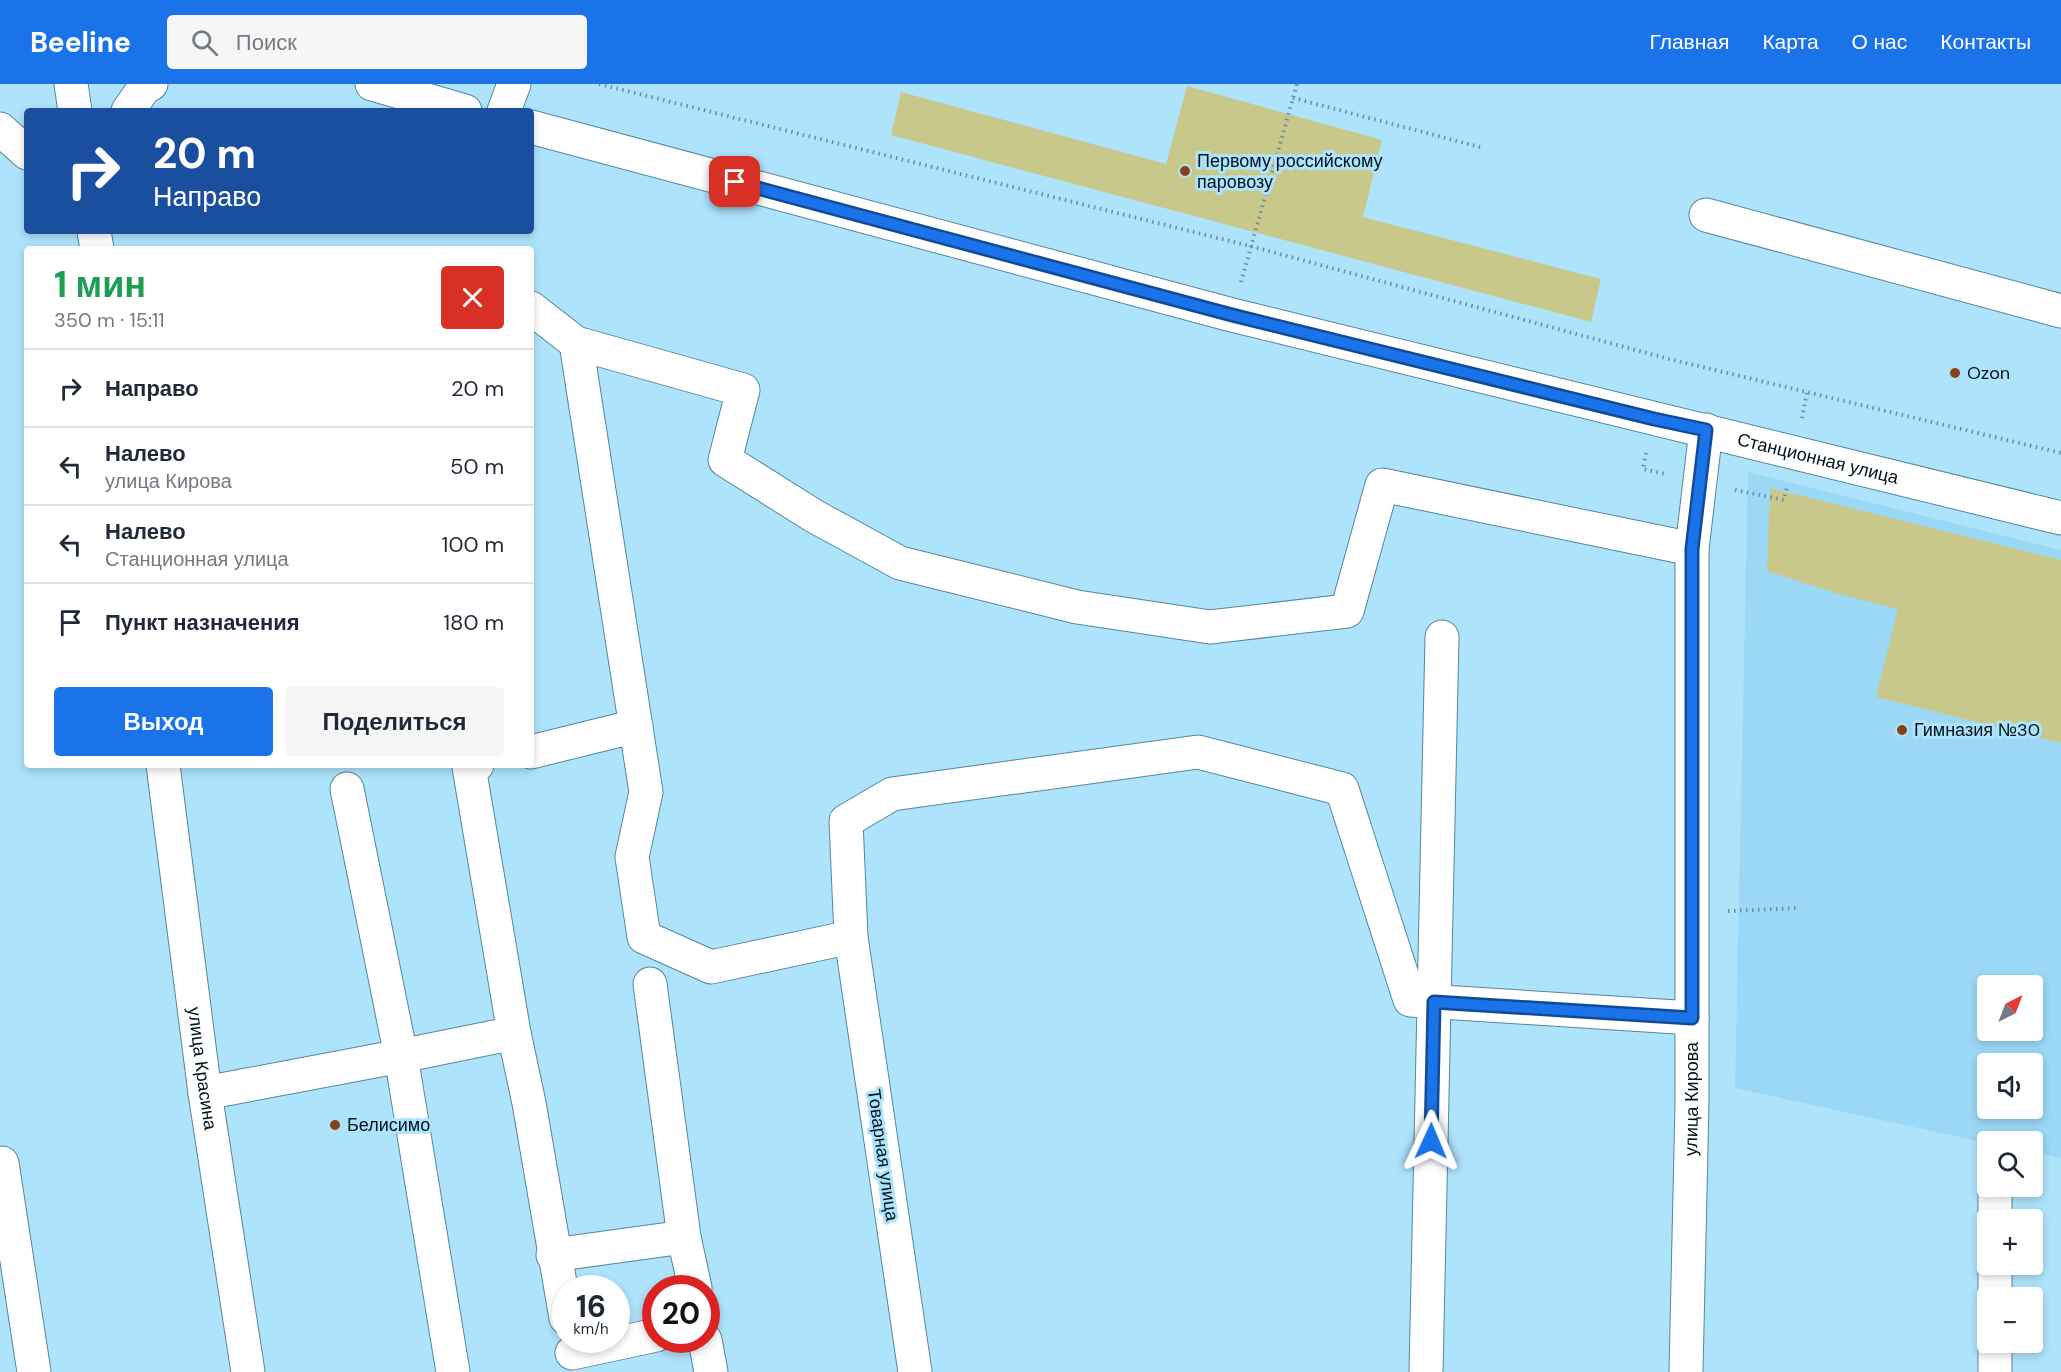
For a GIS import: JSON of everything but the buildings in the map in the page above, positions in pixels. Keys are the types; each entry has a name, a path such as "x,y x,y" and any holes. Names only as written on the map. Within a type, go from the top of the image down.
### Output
{"main road":[{"path":"71,84 75,108"},
{"path":"130,108 144,88 151,84"},
{"path":"372,84 455,108"},
{"path":"505,108 514,84"},
{"name":"Станционная улица","path":"534,128 1232,315 2061,518"},
{"path":"0,129 24,150"},
{"path":"1706,215 2061,311"},
{"path":"534,310 576,343 743,390 725,460 813,516 900,563 1077,607 1210,627 1347,611 1382,485 1692,549"},
{"path":"576,343 646,792 632,857 644,937 711,966 851,937"},
{"name":"улица Кирова","path":"1686,1372 1692,1018 1692,549 1706,430"},
{"path":"1426,1372 1442,637"},
{"path":"534,751 636,726"},
{"name":"Товарная улица","path":"915,1372 851,937 846,821 892,794 1198,752 1342,789 1410,1000 1434,1002"},
{"name":"улица Красина","path":"163,768 205,1093 248,1372"},
{"path":"469,768 514,1033 529,1102 557,1275"},
{"path":"347,789 401,1056 453,1372"},
{"path":"650,984 684,1237 692,1275"},
{"path":"1434,1002 1692,1018"},
{"path":"205,1093 514,1033"},
{"path":"2,1163 34,1372"},
{"path":"553,1255 684,1237"},
{"path":"572,1355 642,1338"},
{"path":"707,1353 711,1372"},
{"path":"1995,1353 1995,1372"}],"path":[{"path":"599,84 1250,246 1669,359 2061,453"},
{"path":"1232,315 1297,84"},
{"path":"1293,98 1480,147"},
{"path":"1691,914 1798,908"}],"shaded area":[{"name":"Гимназия №30","path":"1748,472 2061,550 2061,1158 2043,1154 2043,1131 1977,1131 1977,1141 1735,1088"}],"green space":[{"path":"1187,86 1382,140 1363,217 1601,279 1591,322 891,135 901,92 1166,164"},
{"path":"1770,488 2061,560 2061,743 1876,697 1898,609 1835,593 1767,571"}],"place":[{"name":"Первому российскому паровозу","path":"1185,171"},
{"name":"Ozon","path":"1955,373"},
{"name":"Гимназия №30","path":"1902,730"},
{"name":"Белисимо","path":"335,1125"}],"route":[{"path":"735,182 1254,321 1706,430 1692,549 1692,1018 1434,1002 1431,1141"}]}
